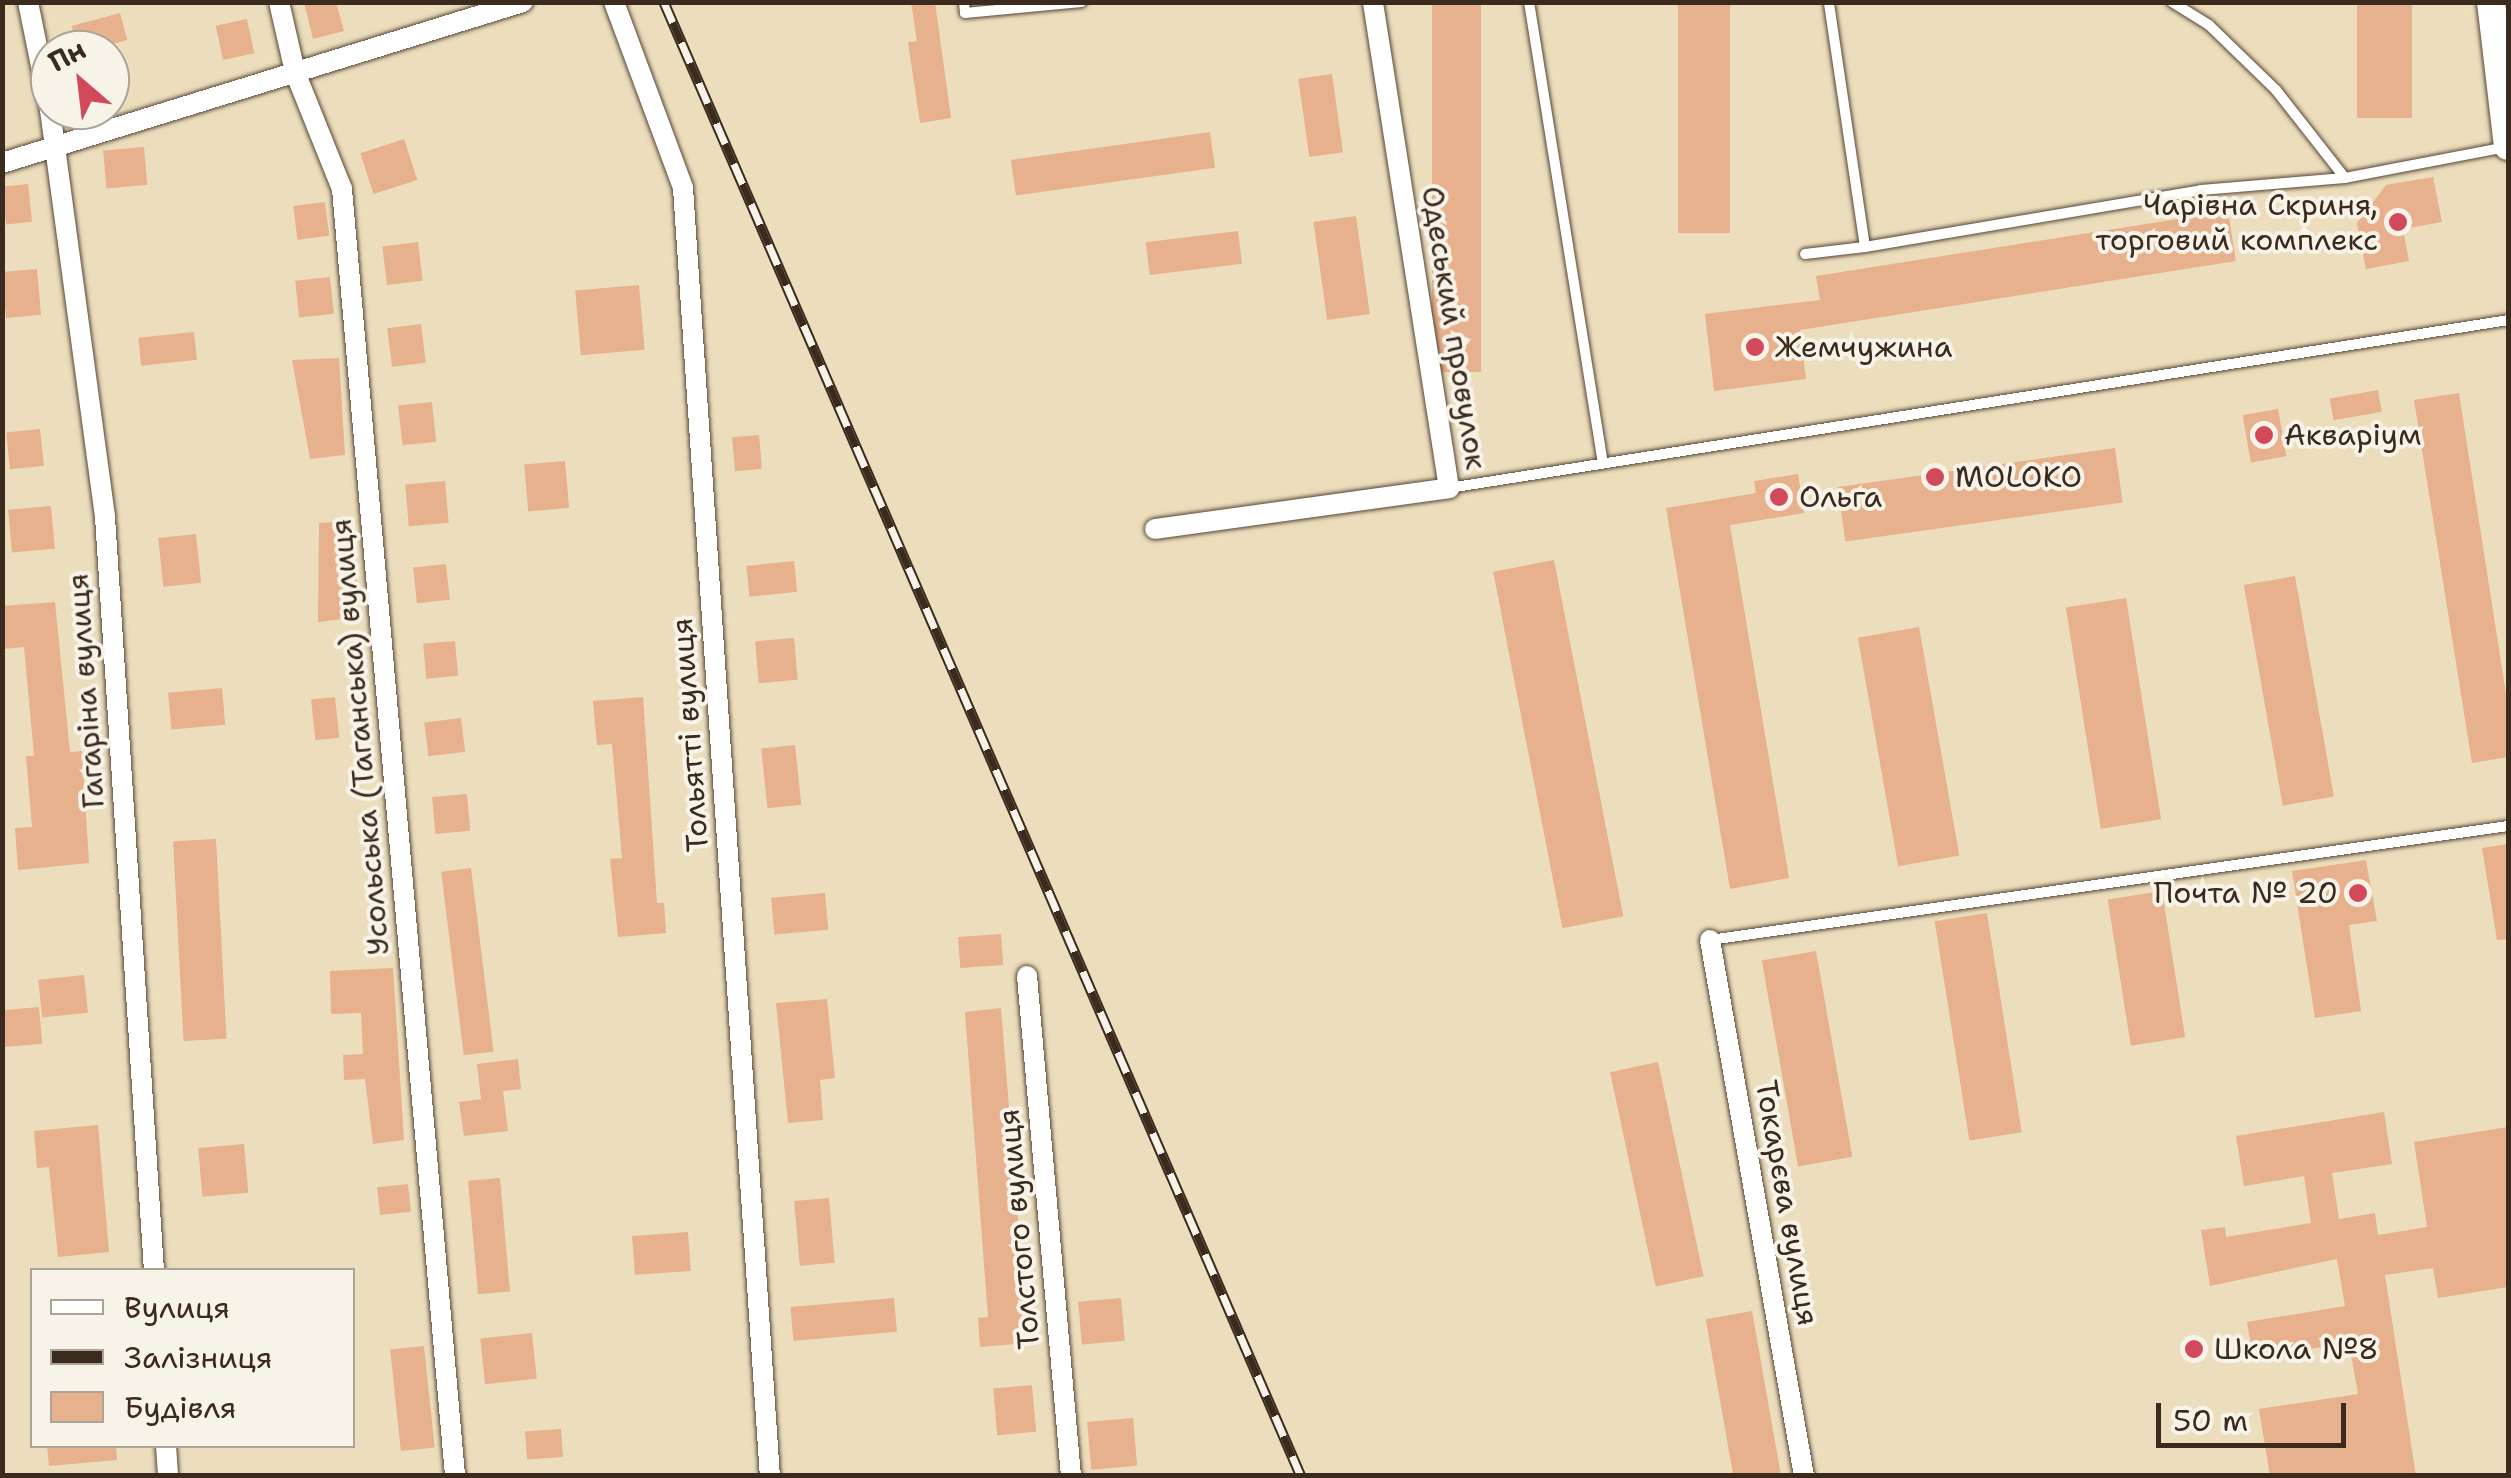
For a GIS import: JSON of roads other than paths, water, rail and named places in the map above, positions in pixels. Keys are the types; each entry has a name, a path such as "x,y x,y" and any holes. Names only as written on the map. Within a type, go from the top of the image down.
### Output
{"main road":[{"path":"2490,2 2508,146"}],"street":[{"name":"Гагаріна вулиця","path":"28,2 34,30"},
{"name":"Усольська (Таганська) вулиця","path":"279,2 295,72 342,189 455,1476"},
{"path":"2,163 522,2"},
{"name":"Тольятті вулиця","path":"614,2 683,188 770,1476"},
{"name":"Одеський провулок","path":"1155,529 1449,488 1374,2"},
{"name":"Гагаріна вулиця","path":"54,130 104,517 154,1268"},
{"name":"Токарєва вулиця","path":"1710,940 1804,1476"},
{"name":"Толстого вулиця","path":"1027,976 1070,1476"},
{"path":"166,1448 168,1476"}],"lane":[{"path":"964,2 964,14 1081,2"},
{"path":"1529,2 1603,464"},
{"path":"1828,2 1865,247"},
{"path":"2172,2 2209,25 2276,90 2345,178"},
{"path":"1805,254 2201,190 2345,178 2508,146"},
{"path":"1449,488 2508,320"},
{"path":"1710,940 2508,826"}],"railway":[{"path":"664,2 1301,1476"}],"place":[{"name":"Чарівна Скриня, торговий комплекс","path":"2398,222"},
{"name":"Жемчужина","path":"1755,347"},
{"name":"Акваріум","path":"2264,435"},
{"name":"MOLOKO","path":"1935,477"},
{"name":"Ольга","path":"1779,497"},
{"name":"Почта № 20","path":"2358,893"},
{"name":"Школа №8","path":"2194,1349"}]}
